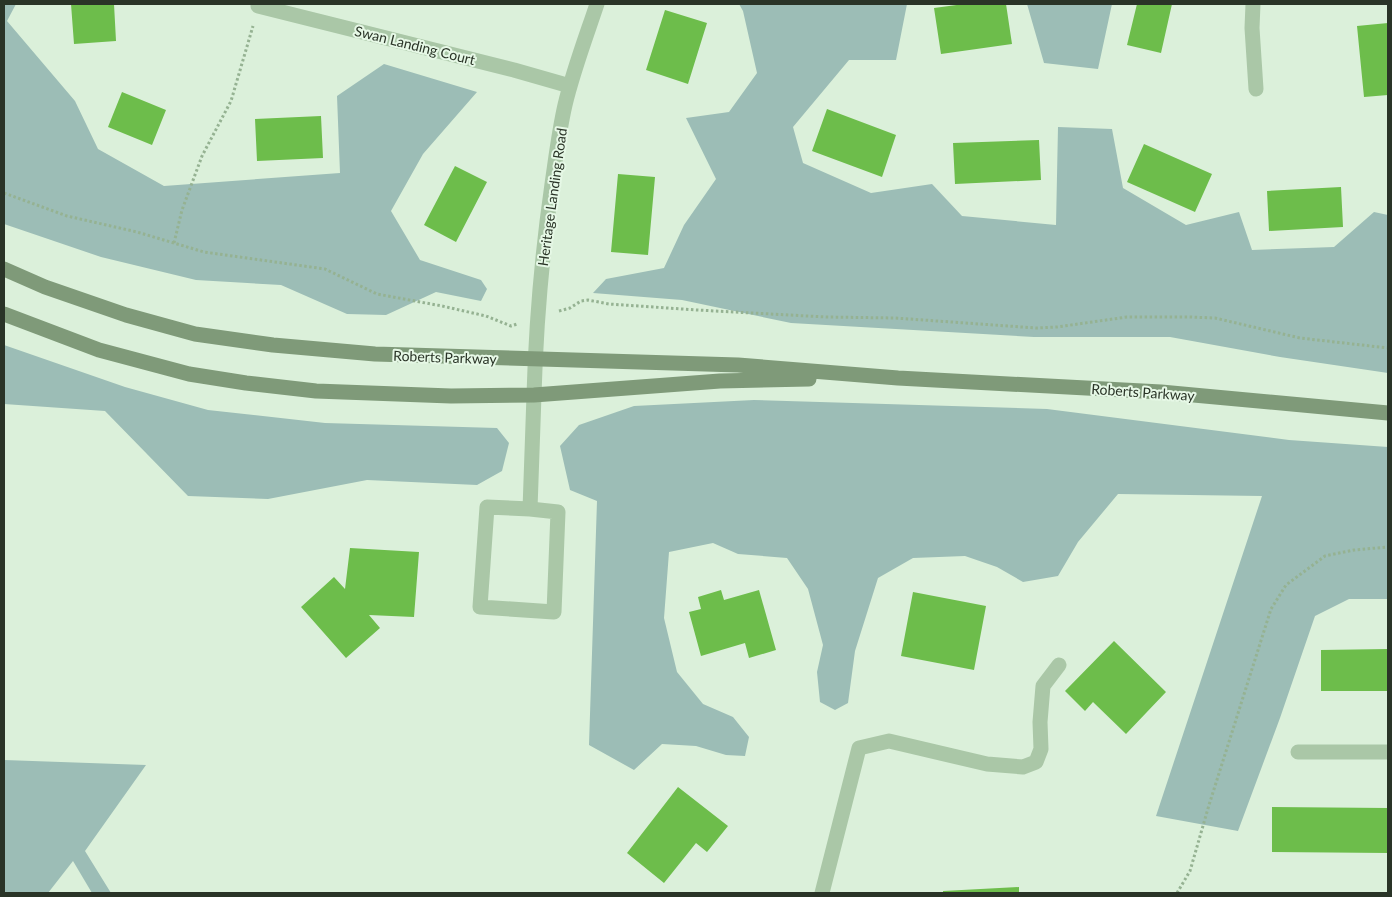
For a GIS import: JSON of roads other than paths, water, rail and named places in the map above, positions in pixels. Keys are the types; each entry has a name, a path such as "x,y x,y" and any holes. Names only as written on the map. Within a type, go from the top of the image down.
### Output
{"main road":[{"name":"Roberts Parkway","path":"4,269 45,287 126,315 195,334 273,345 375,354 738,365 898,378 1161,392 1388,413"},
{"name":"Roberts Parkway","path":"4,314 99,350 189,374 316,391 451,396 534,395 720,381 898,378"}],"street":[{"name":"Heritage Landing Road","path":"530,509 535,360 544,241 560,130 570,86 597,4"},
{"path":"1253,4 1252,28 1256,89"},
{"name":"Swan Landing Court","path":"259,5 570,86"},
{"path":"487,508 530,509 558,512 554,612 480,607 487,508"},
{"path":"822,893 859,748 889,740 987,764 1023,767 1036,762 1041,749 1040,722 1043,686 1059,665"},
{"path":"1298,752 1388,752"}]}
